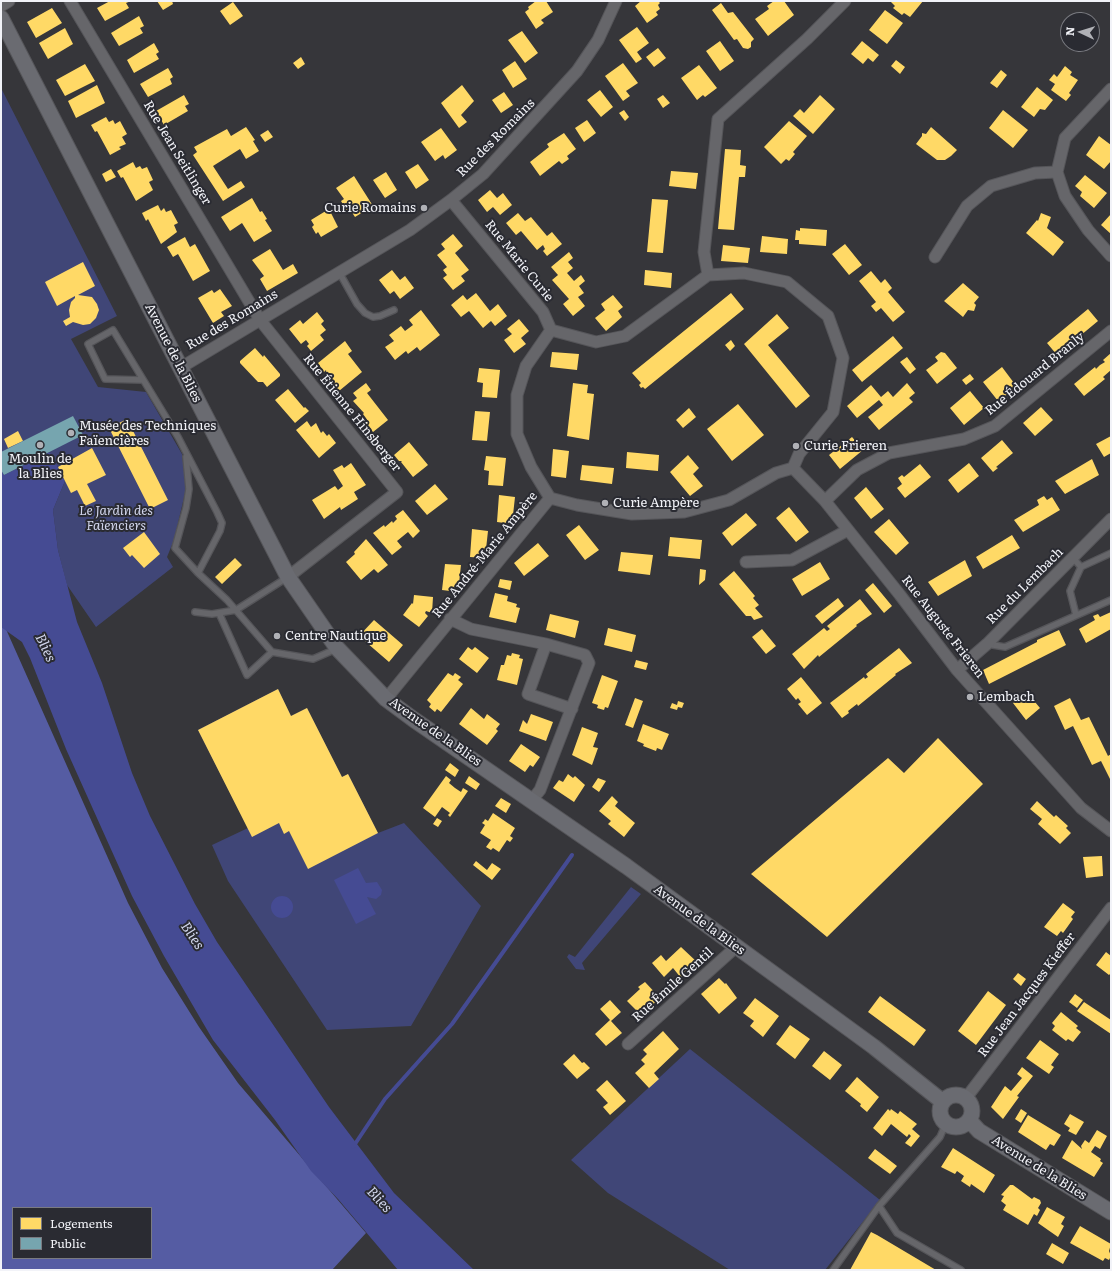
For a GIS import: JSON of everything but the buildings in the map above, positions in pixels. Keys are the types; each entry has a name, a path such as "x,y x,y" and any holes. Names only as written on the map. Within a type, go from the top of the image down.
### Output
{"main road":[{"name":"Avenue de la Blies","path":"1,18 288,577 337,648 386,699 626,866 874,1047 943,1102"},
{"path":"957,1094 966,1098 972,1111 969,1120 965,1124 956,1127 946,1123 941,1116 940,1106 946,1098 957,1094"},
{"name":"Avenue de la Blies","path":"969,1120 980,1130 1111,1212"}],"street":[{"path":"1,6 9,1"},
{"name":"Rue Jean Seitlinger","path":"70,1 260,320"},
{"name":"Rue des Romains","path":"180,368 338,271 410,230 484,174 577,71 598,40 616,1"},
{"path":"708,275 704,252 718,119 807,39 845,1"},
{"path":"1111,89 1065,138 1057,172 1065,196 1088,230 1111,256"},
{"path":"935,257 967,206 991,186 1035,173 1057,172"},
{"name":"Rue Marie Curie","path":"451,200 543,312 551,330"},
{"path":"550,498 577,505 632,514 684,512 729,500 776,473 792,468 799,454 833,412 843,358 828,316 787,282 744,273 708,275 625,336 596,342 551,330"},
{"name":"Rue Étienne Hinsberger","path":"260,320 397,492 288,577"},
{"name":"Rue André-Marie Ampère","path":"386,699 550,498 531,466 517,434 517,395 526,366 551,330"},
{"name":"Rue Édouard Branly","path":"825,501 857,470 889,453 964,439 995,426 1111,331"},
{"name":"Rue Auguste Frieren","path":"792,468 825,501 900,595 957,670 1081,808 1111,831"},
{"name":"Rue du Lembach","path":"957,670 987,644 1111,519"},
{"path":"746,562 792,560 848,530"},
{"path":"450,619 471,629 546,644 585,655 589,663 540,790 532,800"},
{"path":"546,644 528,694 572,709"},
{"name":"Rue Jean Jacques Kieffer","path":"966,1098 1111,908"},
{"name":"Rue Émile Gentil","path":"628,1044 736,947"}],"lane":[{"path":"338,271 357,304 365,313 373,317 380,316 394,310"},
{"path":"142,380 105,379 88,344 113,330 178,437 222,523 220,531 198,573"},
{"path":"186,453 189,489 186,508 175,548 236,610 272,652 313,659 337,648"},
{"path":"1076,615 1070,591 1081,567 1111,553"},
{"path":"1073,558 1081,567"},
{"path":"195,612 219,613 236,610 288,577"},
{"path":"987,644 1005,647 1111,600"},
{"path":"219,613 247,675 272,652"},
{"path":"833,1270 879,1206 940,1137 946,1123"},
{"path":"879,1206 896,1233 962,1270"}],"green space":[{"name":"Le Jardin des Faïenciers","path":"1,88 117,316 71,339 98,387 146,392 182,454 186,489 174,540 167,557 173,567 96,627 67,585 58,550 53,510 65,481 50,452 4,475 1,470"},
{"path":"278,689 291,716 307,708 342,777 348,774 378,833 404,823 481,906 411,1026 327,1030 228,881 212,845 248,828 198,730"},
{"path":"631,887 641,894 582,963 585,970 576,969 567,957 569,954 575,957"},
{"path":"690,1049 880,1200 825,1270 730,1270 608,1193 571,1160"}],"shaded area":[{"path":"1,618 128,903 162,968 199,1027 238,1083 366,1233 332,1270 1,1270"}],"water":[{"name":"Blies","path":"50,452 65,481 53,510 58,550 77,622 102,683 132,773 150,816 195,904 217,942 329,1107 394,1193 474,1270 398,1270 338,1199 311,1171 275,1120 213,1040 164,956 132,896 66,749 30,658 22,642 1,627 1,470 4,475"},
{"path":"358,868 366,883 377,882 382,890 381,895 376,899 367,897 376,914 356,924 334,880"},
{"path":"282,896 290,899 293,907 290,915 282,918 274,915 271,907 274,899"}],"waterway":[{"path":"353,1147 385,1099 452,1024 572,855"}],"place":[{"name":"Curie Romains","path":"424,208"},
{"name":"Musée des Techniques Faïencières","path":"71,433"},
{"name":"Moulin de la Blies","path":"40,445"},
{"name":"Curie Frieren","path":"796,446"},
{"name":"Curie Ampère","path":"605,503"},
{"name":"Centre Nautique","path":"277,636"},
{"name":"Lembach","path":"970,697"}]}
